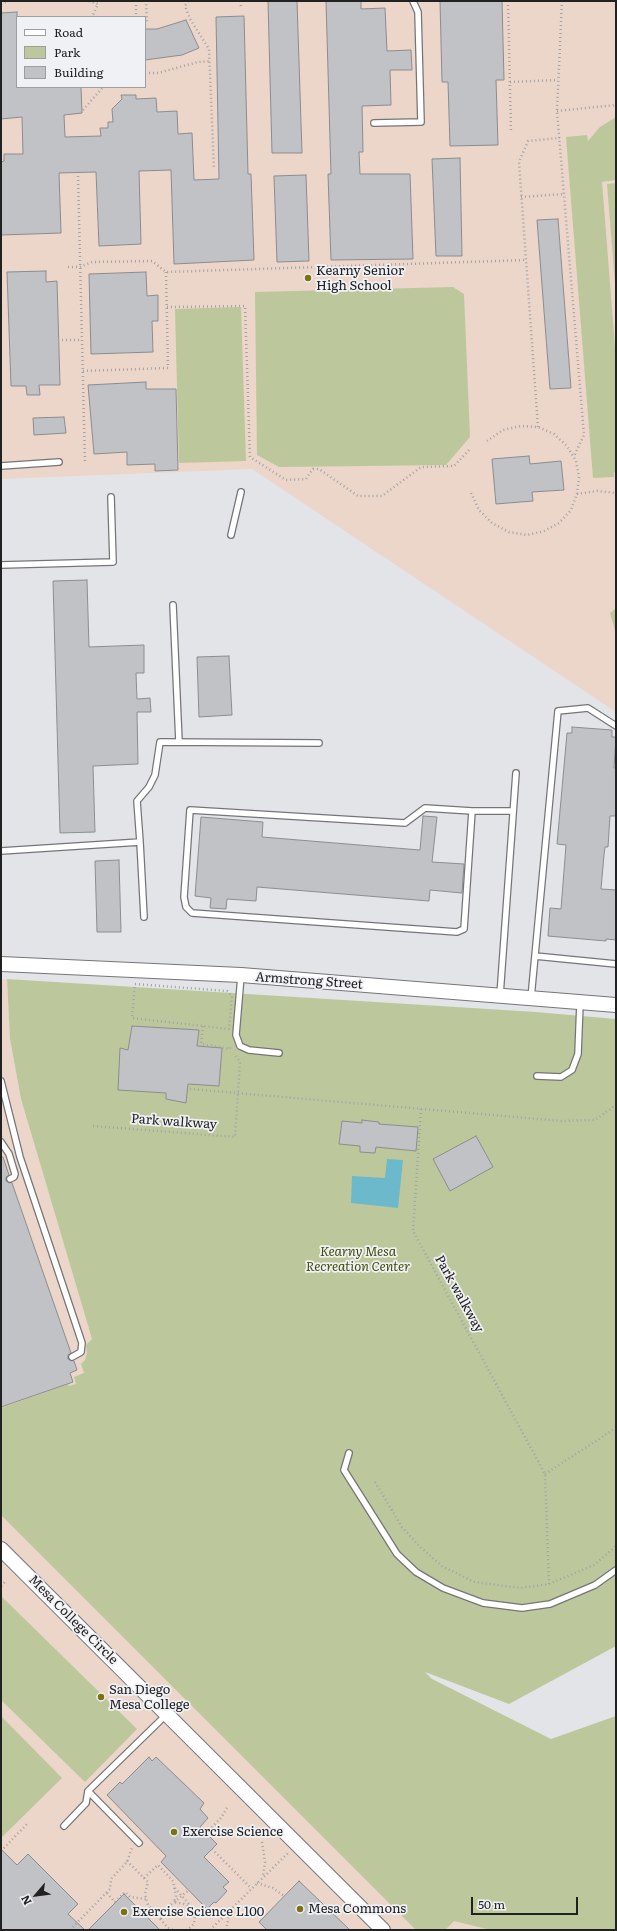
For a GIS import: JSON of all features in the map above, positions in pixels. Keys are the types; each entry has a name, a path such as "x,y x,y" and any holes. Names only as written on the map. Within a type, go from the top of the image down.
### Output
{"street":[{"name":"Armstrong Street","path":"1,964 241,975 616,1005"},
{"name":"Mesa College Circle","path":"1,1548 383,1930"}],"lane":[{"path":"374,123 422,122 418,12 413,1"},
{"path":"1,466 59,462"},
{"path":"231,535 241,492"},
{"path":"1,565 113,562 111,498"},
{"path":"173,605 179,742"},
{"path":"531,998 558,711 588,708 616,726"},
{"path":"144,917 137,801 149,787 155,775 160,742 319,743"},
{"path":"500,996 516,773"},
{"path":"472,811 464,929 457,932 192,914 186,907 184,897 190,810 405,823 425,808 472,811 513,811"},
{"path":"1,851 140,842"},
{"path":"535,956 616,964"},
{"path":"241,975 236,1035 240,1046 249,1050 279,1053"},
{"path":"537,1076 561,1077 572,1070 578,1054 580,1002"},
{"path":"1,1081 20,1157 82,1343 81,1352 72,1357"},
{"path":"1,1142 9,1154 15,1174 14,1177 10,1179"},
{"path":"349,1453 344,1470 397,1554 416,1572 444,1588 483,1603 522,1608 550,1604 595,1585 616,1570"},
{"path":"64,1826 86,1803 88,1791 167,1714"},
{"path":"88,1791 139,1843"}],"path":[{"path":"1,4 8,1"},
{"path":"89,1 98,4 92,16"},
{"path":"136,1 136,16"},
{"path":"146,1 146,24"},
{"path":"188,1 185,6 190,19 209,49 214,169"},
{"path":"240,1 241,6"},
{"path":"508,1 512,132"},
{"path":"562,1 557,111 584,435 574,456"},
{"path":"146,73 158,73 198,62 210,61"},
{"path":"510,82 558,80"},
{"path":"83,110 103,88"},
{"path":"557,111 616,105"},
{"path":"538,427 519,162 528,141 560,138"},
{"path":"78,176 85,463"},
{"path":"521,197 565,194"},
{"path":"68,267 80,267 92,262 152,261 166,272 526,260"},
{"path":"82,371 168,368 166,272"},
{"path":"167,307 245,306 250,457 286,480 306,479 313,468 319,469 358,496 382,496 421,467 454,466 470,449"},
{"path":"58,340 81,340"},
{"path":"470,493 479,510 492,524 509,532 527,535 544,531 559,523 570,510 578,494 579,477 574,456 567,446 554,434 538,427 521,426 503,430 487,440"},
{"path":"578,494 597,491 616,493"},
{"path":"229,1029 132,1018 135,984 227,991 232,996 229,1035"},
{"path":"203,1026 201,1044 230,1048 230,1042"},
{"name":"Park walkway","path":"93,1126 235,1137 240,1062 230,1048"},
{"path":"190,1089 562,1121 595,1120 616,1105"},
{"name":"Park walkway","path":"421,1109 413,1231 545,1474 549,1584"},
{"path":"545,1474 616,1428"},
{"path":"375,1482 402,1527 420,1546 442,1566 474,1582 521,1588 549,1584 594,1565 616,1546"},
{"path":"1,1586 5,1582"},
{"path":"206,1833 221,1818 227,1808"},
{"path":"1,1851 28,1823"},
{"path":"70,1930 110,1889 111,1879 127,1861 132,1847 129,1833"},
{"path":"262,1842 265,1862 262,1876"},
{"path":"210,1930 262,1876 297,1844"},
{"path":"212,1849 251,1888"},
{"path":"127,1861 148,1882 146,1899 148,1905 168,1928 174,1930"},
{"path":"144,1878 158,1865 169,1875 175,1887 191,1908 195,1919 194,1924 187,1930"},
{"path":"256,1883 273,1888 284,1896"},
{"path":"174,1902 175,1887"},
{"path":"162,1921 160,1916 162,1911 189,1890"},
{"path":"106,1893 115,1902 125,1892 130,1897 146,1899"},
{"path":"174,1902 184,1904 191,1908"},
{"path":"226,1930 230,1910"},
{"path":"153,1911 162,1911"}],"shaded area":[{"name":"Kearny Senior High School","path":"1,1 616,1 616,712 252,469 1,479"},
{"path":"7,979 10,1039 21,1099 99,1362 1,1461 1,980"},
{"name":"San Diego Mesa College","path":"1,1498 536,1930 1,1930"}],"green space":[{"path":"616,117 616,180 602,182 616,360 616,474 614,472 614,477 593,478 566,137 587,135 588,141 600,127"},
{"path":"616,183 616,296 607,184"},
{"path":"453,287 464,294 470,437 446,465 279,467 257,455 255,292"},
{"path":"241,307 246,461 179,463 175,309"},
{"path":"616,608 616,634 610,613"},
{"name":"Kearny Mesa Recreation Center","path":"7,979 536,1012 616,1019 616,1646 509,1704 425,1672 432,1679 551,1739 616,1716 616,1930 491,1930 454,1921 445,1930 416,1930 1,1515 1,1408 68,1384 69,1386 76,1384 74,1377 84,1373 81,1364 85,1360 87,1353 86,1345 92,1339 21,1099 10,1039"},
{"path":"1,1596 137,1729 85,1782 1,1700"},
{"path":"1,1716 62,1778 1,1838"}],"water":[{"path":"387,1159 403,1160 398,1208 351,1203 352,1176 385,1178"}],"building":[{"path":"268,1 297,1 302,153 272,153"},
{"path":"326,1 361,1 361,9 385,8 387,51 411,50 412,70 390,70 391,105 362,106 363,152 359,152 360,174 410,174 413,259 331,260 328,174 331,174"},
{"path":"440,1 502,1 504,80 496,80 498,145 450,146 448,82 442,82"},
{"path":"17,12 16,88 81,88 82,113 64,115 65,137 101,136 100,128 108,128 108,122 113,122 112,109 122,99 121,95 136,95 136,99 156,98 157,112 177,111 178,134 192,133 194,180 219,179 216,17 244,16 248,174 251,174 254,260 174,264 171,170 139,171 141,244 99,246 96,172 59,173 61,233 1,235 1,162 4,161 4,154 23,154 22,117 1,119 1,13"},
{"path":"186,20 199,48 182,55 146,60 146,29 157,29"},
{"path":"460,158 462,256 436,256 432,159"},
{"path":"306,175 309,261 277,262 274,176"},
{"path":"558,219 571,388 550,389 537,220"},
{"path":"46,271 46,282 57,281 60,385 39,385 40,395 27,395 26,386 11,386 7,272"},
{"path":"146,272 147,296 158,295 158,321 152,321 153,352 91,354 89,274"},
{"path":"146,382 146,389 176,389 178,470 155,471 155,464 127,465 127,452 94,454 88,385"},
{"path":"64,417 66,433 34,435 33,418"},
{"path":"529,456 530,464 561,461 564,490 532,492 533,501 496,504 492,459"},
{"path":"87,580 89,647 144,645 144,673 136,673 137,699 150,698 151,712 137,712 138,764 93,766 95,832 60,833 53,581"},
{"path":"229,656 232,715 199,717 197,657"},
{"path":"572,727 612,730 612,737 616,737 614,768 616,768 616,816 610,816 608,847 605,847 601,889 616,890 616,940 606,939 606,941 548,936 550,908 561,909 566,845 557,844 567,733 572,733"},
{"path":"423,816 437,817 432,862 464,864 462,893 430,890 429,901 257,887 256,901 227,899 226,909 210,908 211,898 195,896 201,817 263,822 262,837 420,850"},
{"path":"119,860 121,932 97,932 95,861"},
{"path":"132,1026 199,1030 197,1046 222,1048 219,1086 188,1084 186,1103 166,1099 166,1093 118,1090 120,1048 128,1050"},
{"path":"362,1120 379,1122 379,1124 418,1127 416,1151 376,1147 375,1153 360,1152 360,1146 339,1144 342,1121 362,1123"},
{"path":"476,1136 493,1167 450,1191 433,1159"},
{"path":"1,1157 3,1157 9,1175 6,1177 6,1181 12,1183 71,1353 68,1355 68,1359 74,1361 77,1370 70,1373 73,1382 1,1407"},
{"name":"Exercise Science","path":"149,1757 152,1761 156,1757 204,1803 200,1809 208,1818 200,1827 217,1844 204,1857 229,1882 223,1887 227,1891 216,1903 214,1902 207,1909 161,1862 166,1856 107,1795 120,1782 122,1784"},
{"path":"1,1849 17,1865 28,1854 78,1904 68,1914 85,1930 1,1930"},
{"name":"Mesa Commons","path":"299,1881 350,1930 267,1930 259,1922"},
{"name":"Exercise Science L100","path":"124,1894 160,1930 88,1930"}],"place":[{"name":"Kearny Senior High School","path":"308,278"},
{"name":"San Diego Mesa College","path":"101,1697"},
{"name":"Exercise Science","path":"174,1832"},
{"name":"Mesa Commons","path":"300,1909"},
{"name":"Exercise Science L100","path":"124,1912"}]}
